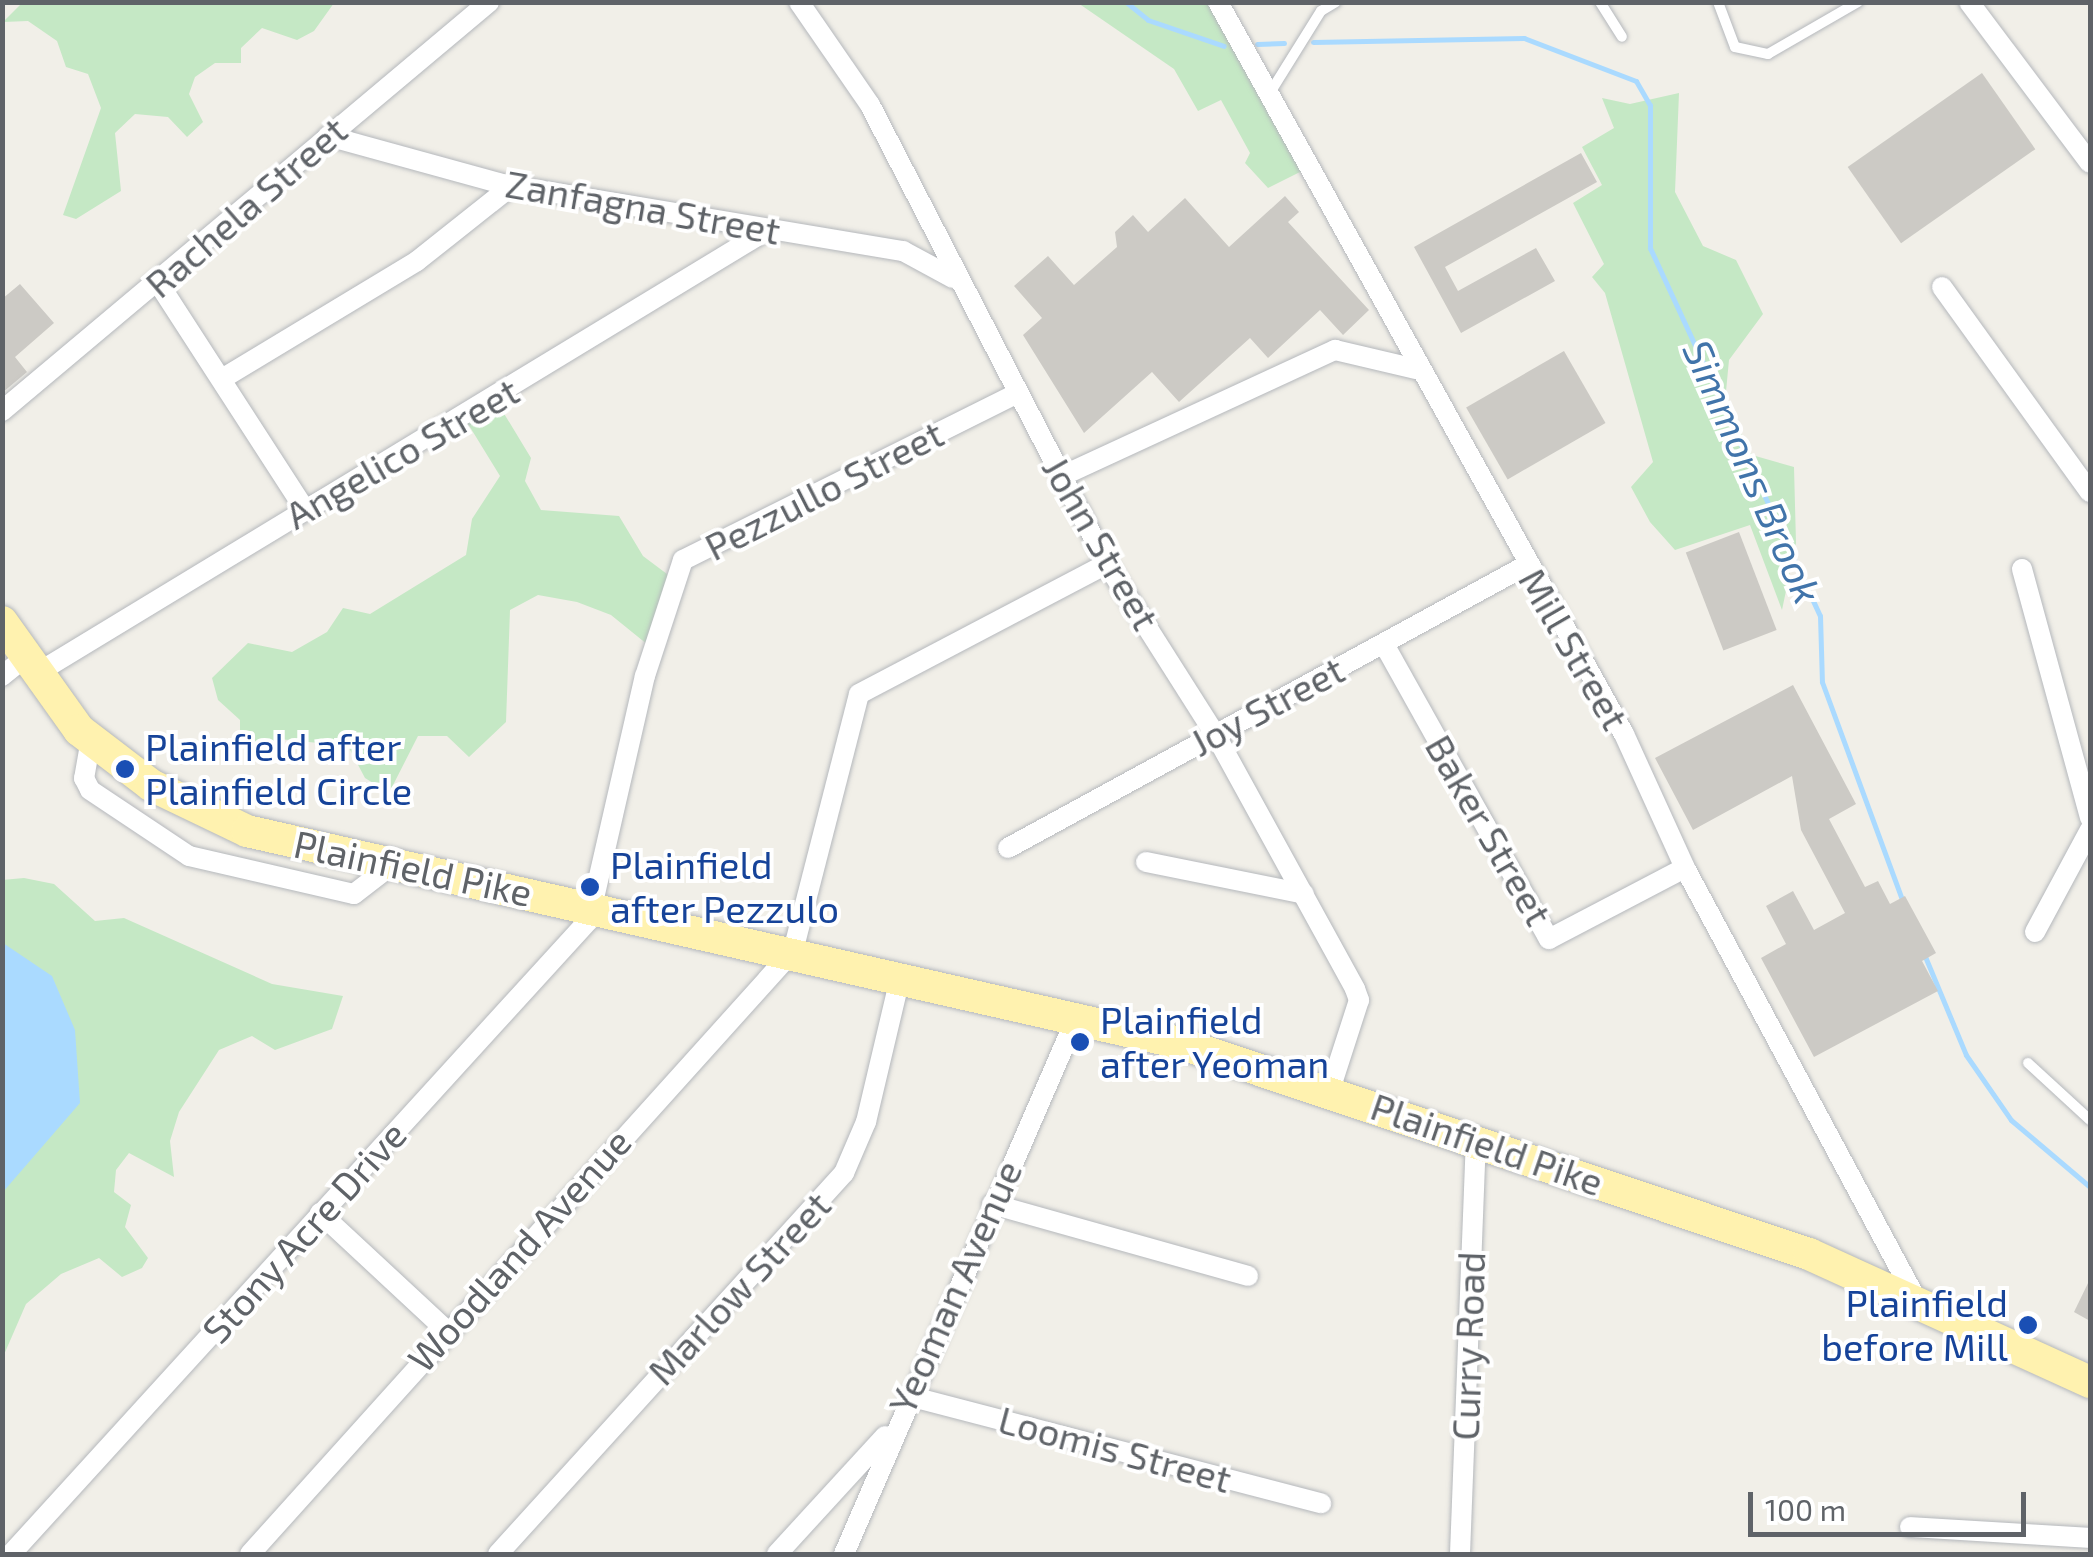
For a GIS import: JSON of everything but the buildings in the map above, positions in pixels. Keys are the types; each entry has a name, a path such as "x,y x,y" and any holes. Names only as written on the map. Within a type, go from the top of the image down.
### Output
{"main road":[{"name":"Plainfield Pike","path":"2,622 20,670 91,739 206,816 393,864 793,951 1330,1090 1809,1254 2090,1382"}],"street":[{"name":"Rachela Street","path":"2,411 159,284 489,2"},
{"name":"John Street","path":"800,2 870,105 955,279 1107,564 1215,734 1359,1000 1330,1090"},
{"name":"Mill Street","path":"1218,2 1525,566 1624,734 1685,868 1918,1302"},
{"path":"1969,2 2090,163"},
{"name":"Zanfagna Street","path":"328,136 512,185 903,251 955,279"},
{"path":"226,377 417,261 512,185"},
{"name":"Angelico Street","path":"20,670 305,510 769,229"},
{"path":"159,284 226,377 305,510"},
{"path":"1942,288 2090,492"},
{"path":"1062,476 1335,350 1416,369"},
{"name":"Pezzullo Street","path":"592,907 646,676 684,560 1018,393"},
{"path":"793,951 860,694 1107,564"},
{"name":"Joy Street","path":"1008,848 1525,566"},
{"path":"2022,569 2090,818"},
{"name":"Baker Street","path":"1384,644 1549,938 1685,868"},
{"path":"2035,932 2090,830"},
{"path":"1146,862 1304,894"},
{"name":"Stony Acre Drive","path":"11,1554 592,907"},
{"name":"Woodland Avenue","path":"250,1554 445,1329 793,951"},
{"name":"Marlow Street","path":"498,1554 844,1173 866,1122 900,978"},
{"name":"Yeoman Avenue","path":"844,1554 893,1427 1074,1023"},
{"name":"Curry Road","path":"1460,1554 1476,1138"},
{"path":"992,1204 1248,1276"},
{"path":"320,1213 445,1329"},
{"name":"Loomis Street","path":"909,1396 1321,1503"},
{"path":"776,1554 893,1427"},
{"path":"1910,1527 2090,1538"}],"lane":[{"path":"1267,96 1320,12 1336,2"},
{"path":"1600,2 1622,37"},
{"path":"1718,2 1735,47 1768,54 1858,2"},
{"path":"2028,1064 2090,1120"}],"green space":[{"path":"22,2 334,3 314,31 297,40 262,28 241,48 241,63 215,63 195,77 189,94 203,122 187,137 168,117 135,114 115,133 121,191 76,219 63,215 101,108 88,74 66,67 57,41 28,21 3,22"},
{"path":"1078,3 1219,3 1302,171 1268,188 1245,163 1250,153 1221,100 1198,111 1174,69"},
{"path":"1679,93 1675,192 1703,246 1736,260 1763,314 1729,360 1725,402 1752,455 1794,467 1796,543 1782,610 1750,525 1675,550 1650,522 1631,487 1653,462 1605,293 1592,277 1604,264 1573,203 1602,185 1582,147 1614,128 1602,98 1630,104"},
{"path":"497,402 531,458 525,481 541,510 619,516 643,556 675,580 653,649 611,615 577,602 538,595 510,610 506,722 469,757 447,736 418,736 389,793 365,778 348,746 279,739 264,753 240,745 240,720 218,700 212,678 248,643 292,652 327,632 343,608 370,614 466,555 472,519 500,476 465,419"},
{"path":"24,878 54,884 95,921 124,918 272,984 343,996 332,1029 275,1050 252,1036 219,1050 179,1112 170,1141 174,1177 129,1153 116,1170 114,1192 131,1205 125,1227 148,1258 142,1268 122,1277 99,1258 61,1274 26,1304 3,1357 2,880"}],"water":[{"path":"3,943 52,976 75,1030 80,1103 3,1192"}],"waterway":[{"name":"Simmons Brook","path":"1126,2 1148,20 1224,46"},
{"name":"Simmons Brook","path":"1313,42 1524,38 1636,81 1650,105 1650,248 1820,616 1822,682 1903,902"},
{"name":"Simmons Brook","path":"1257,44 1284,43"},
{"name":"Simmons Brook","path":"1924,954 1966,1055 2011,1120 2090,1187"}],"place":[{"name":"Plainfield after Plainfield Circle","path":"125,769"},
{"name":"Plainfield after Pezzulo","path":"590,887"},
{"name":"Plainfield after Yeoman","path":"1080,1042"},
{"name":"Plainfield before Mill","path":"2028,1325"}]}
